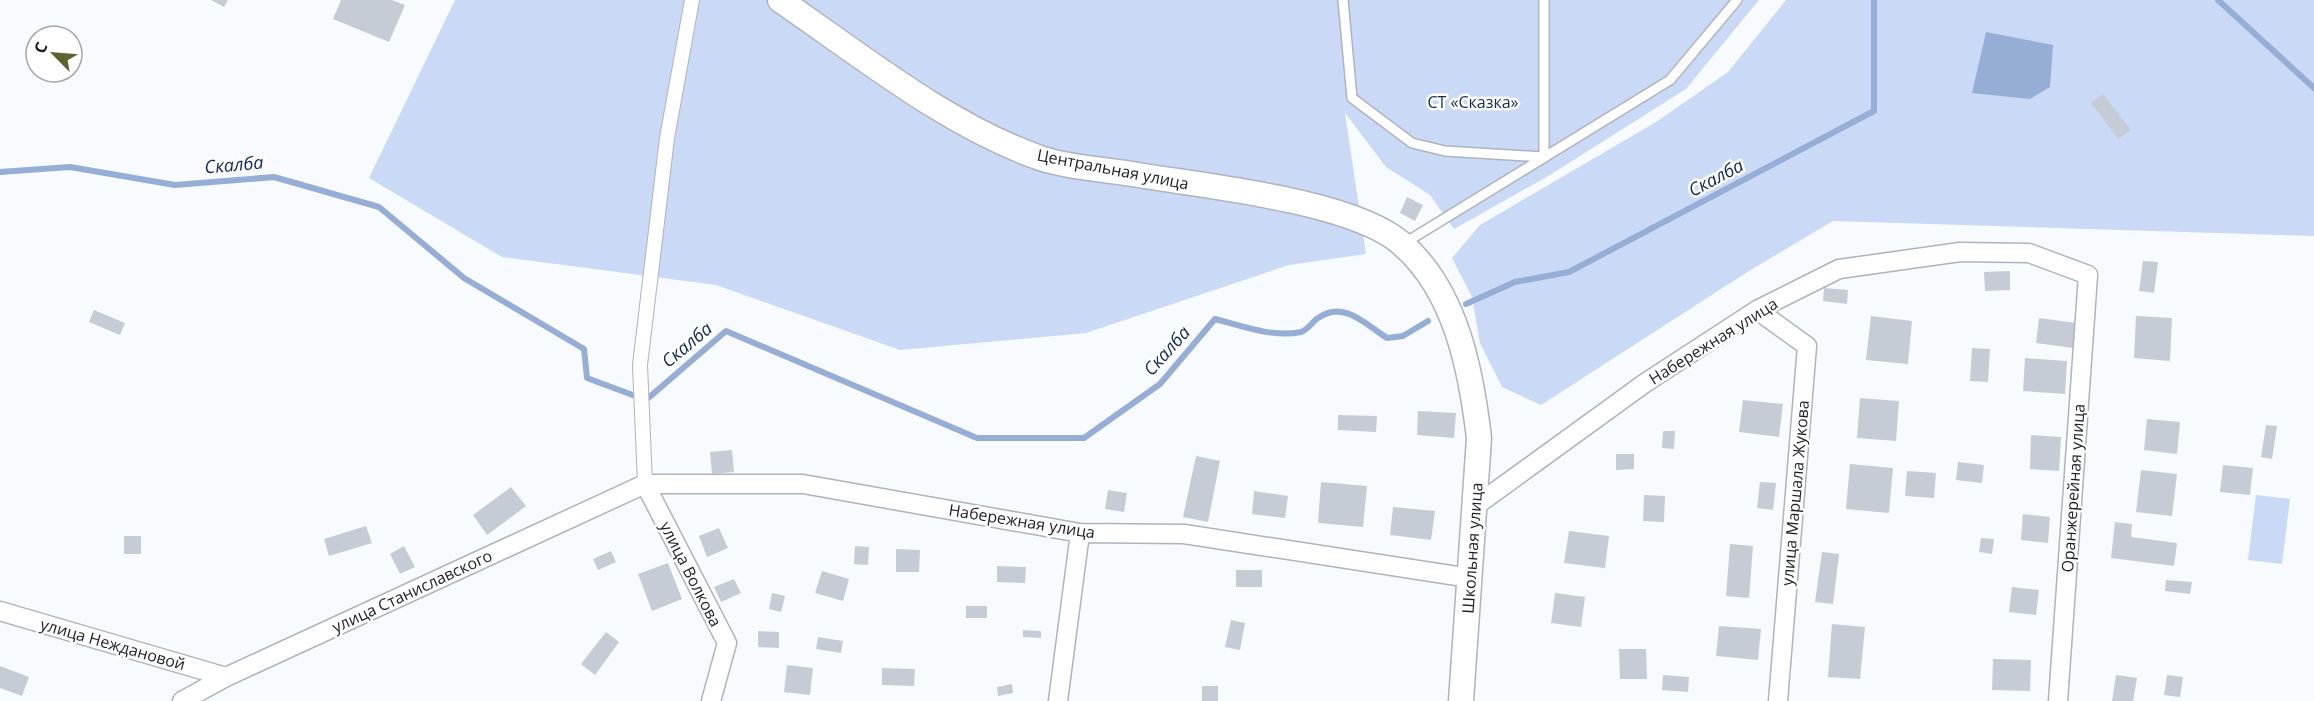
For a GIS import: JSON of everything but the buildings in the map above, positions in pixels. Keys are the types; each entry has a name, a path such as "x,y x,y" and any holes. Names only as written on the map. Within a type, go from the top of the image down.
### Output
{"street":[{"path":"645,484 640,365 667,138 692,0"},
{"name":"Центральная улица","path":"780,0 970,129 1045,159 1344,213 1383,230 1403,244"},
{"name":"Школьная улица","path":"1403,244 1428,275 1449,311 1463,346 1474,395 1479,438 1461,701"},
{"name":"Набережная улица","path":"1474,507 1645,383 1757,310 1839,269 1960,252 2029,253 2088,275"},
{"name":"Оранжерейная улица","path":"2058,701 2088,275"},
{"name":"улица Маршала Жукова","path":"1757,310 1807,346 1778,701"},
{"name":"Набережная улица","path":"645,484 803,484 1080,533 1184,534 1470,578"},
{"name":"улица Станиславского","path":"182,701 226,677 645,484"},
{"name":"улица Волкова","path":"645,484 727,643 711,701"},
{"path":"1058,701 1080,533"},
{"name":"улица Неждановой","path":"0,610 226,677"}],"lane":[{"path":"1343,0 1352,98 1412,143 1445,151 1544,157"},
{"path":"1544,0 1544,157"},
{"path":"1403,244 1670,80 1737,0"}],"green space":[{"name":"СТ «Сказка»","path":"455,0 1759,0 1686,89 1550,175 1454,229 1430,195 1386,167 1345,113 1366,254 1289,265 1086,333 900,350 716,285 502,257 369,178"},
{"path":"1786,0 2314,0 2314,236 1833,221 1749,271 1541,405 1502,387 1480,343 1472,297 1452,258 1480,225 1656,122 1728,72"},
{"path":"2256,495 2290,499 2282,564 2248,560"}],"shaded area":[{"path":"1986,32 2053,45 2050,87 2030,99 1972,93"}],"waterway":[{"name":"Скалба","path":"1466,304 1515,282 1569,272 1874,111 1874,0"},
{"name":"Скалба","path":"2218,0 2314,88"},
{"name":"Скалба","path":"0,172 70,167 175,185 274,177 379,207 464,278 584,349 587,378 646,400 726,331 977,438 1084,438 1160,384 1215,319 1258,330 1290,333 1301,332 1318,318 1337,312 1354,316 1387,338 1403,336 1428,321"}]}
